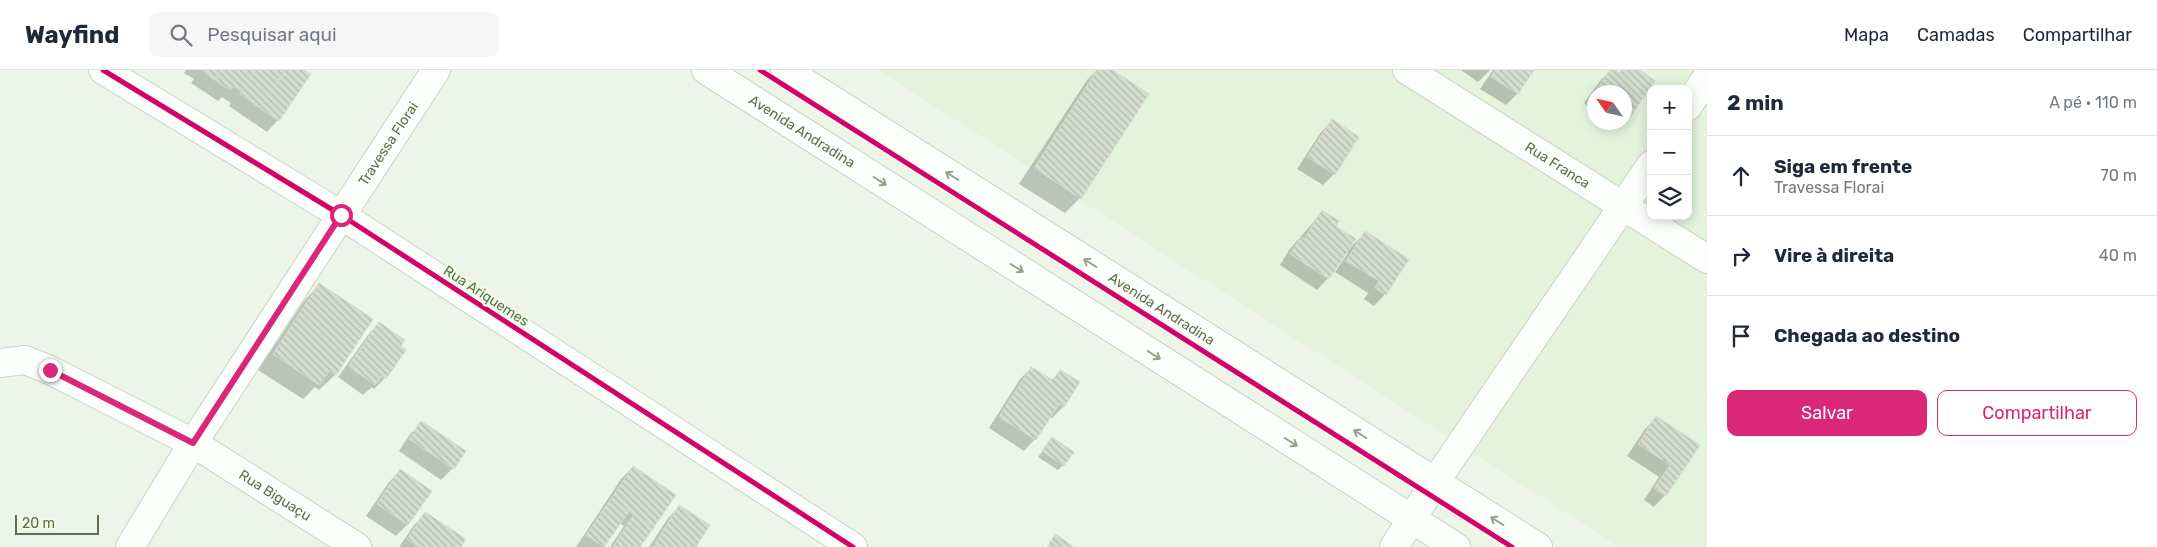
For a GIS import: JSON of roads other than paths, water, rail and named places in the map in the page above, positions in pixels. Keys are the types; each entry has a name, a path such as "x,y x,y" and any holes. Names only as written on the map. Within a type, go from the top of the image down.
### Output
{"street":[{"name":"Rua Ariquemes","path":"103,70 341,215 853,547"},
{"name":"Travessa Florai","path":"130,547 193,443 436,70"},
{"name":"Avenida Andradina","path":"706,70 1456,547"},
{"name":"Avenida Andradina","path":"785,70 1538,547"},
{"name":"Rua Franca","path":"1407,70 1707,260"},
{"path":"1692,100 1707,77"},
{"path":"1394,547 1435,482 1647,171"},
{"name":"Rua Biguaçu","path":"0,363 25,360 34,363 193,443 357,547"}]}
